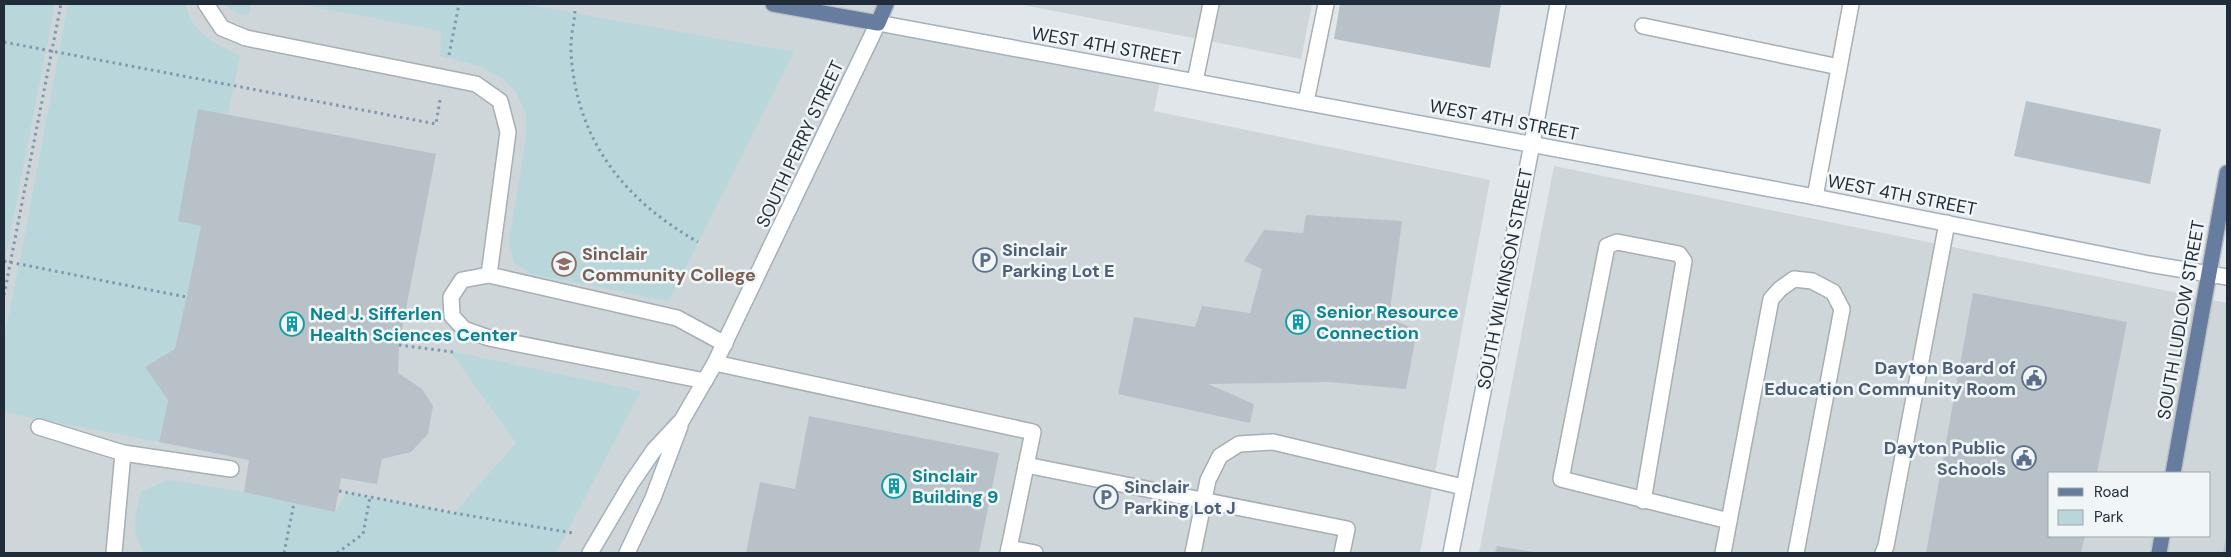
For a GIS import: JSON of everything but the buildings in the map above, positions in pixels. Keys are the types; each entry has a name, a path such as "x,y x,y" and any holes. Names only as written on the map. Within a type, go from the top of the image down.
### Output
{"main road":[{"path":"206,4 222,28 246,38 476,84 500,102 508,132 489,276"},
{"name":"WEST 4TH STREET","path":"773,4 1815,197 2149,264 2227,277"},
{"name":"SOUTH PERRY STREET","path":"590,553 632,482 654,450 682,420 715,363 886,4"},
{"path":"1195,81 1212,4"},
{"path":"1306,102 1326,4"},
{"name":"SOUTH WILKINSON STREET","path":"1451,553 1558,4"},
{"path":"1815,197 1851,4"},
{"path":"1643,26 1839,67"},
{"name":"SOUTH LUDLOW STREET","path":"2173,472 2227,173"},
{"path":"1883,553 1886,546 1947,223"},
{"path":"1643,501 1684,261 1679,254 1617,242 1608,246 1561,479 1643,501 1729,521"},
{"path":"705,381 489,338 464,329 452,316 451,297 462,280 489,276 676,318 725,344"},
{"path":"1722,553 1771,299 1780,289 1794,280 1812,281 1833,292 1842,309 1796,553"},
{"path":"715,363 1033,432 1008,551 1035,553"},
{"path":"627,553 654,498 682,420"},
{"path":"39,427 123,453 231,469"},
{"path":"1193,553 1208,480 1220,456 1239,444 1273,442 1463,487"},
{"path":"114,553 123,453"},
{"path":"1026,465 1347,529 1342,553"},
{"path":"2159,553 2162,537"}],"path":[{"path":"4,295 61,4"},
{"path":"4,42 436,124 459,4"},
{"path":"575,11 570,50 576,95 589,131 605,160 624,184 655,215 698,242"},
{"path":"4,261 186,297"},
{"path":"339,491 573,533"},
{"path":"337,553 363,534 370,497"},
{"path":"284,553 294,503"}],"shaded area":[{"name":"Sinclair Community College","path":"4,4 886,4 878,23 1161,75 1154,111 1490,180 1420,553 4,553"},
{"path":"1018,4 1312,4 1301,59"},
{"path":"1554,166 2227,303 2227,553 1479,553"}],"green space":[{"path":"4,4 55,4 4,265"},
{"path":"68,4 186,4 188,14 199,30 213,41 240,56 228,114 198,109 201,226 159,442 4,412 4,337"},
{"path":"226,4 251,4 249,15 233,11"},
{"path":"300,4 524,4 794,52 669,301 532,274 514,263 509,240 526,139 526,114 516,92 502,78 479,66 440,56 441,31"},
{"path":"450,351 641,391 556,553 144,553 135,530 141,491 169,480 244,492 335,512 347,492 454,513 516,443"}],"place":[{"name":"Sinclair Parking Lot E","path":"985,260"},
{"name":"Sinclair Community College","path":"564,264"},
{"name":"Senior Resource Connection","path":"1298,322"},
{"name":"Ned J. Sifferlen Health Sciences Center","path":"292,324"},
{"name":"Dayton Board of Education Community Room","path":"2034,378"},
{"name":"Dayton Public Schools","path":"2024,458"},
{"name":"Sinclair Building 9","path":"894,486"},
{"name":"Sinclair Parking Lot J","path":"1106,497"}]}
